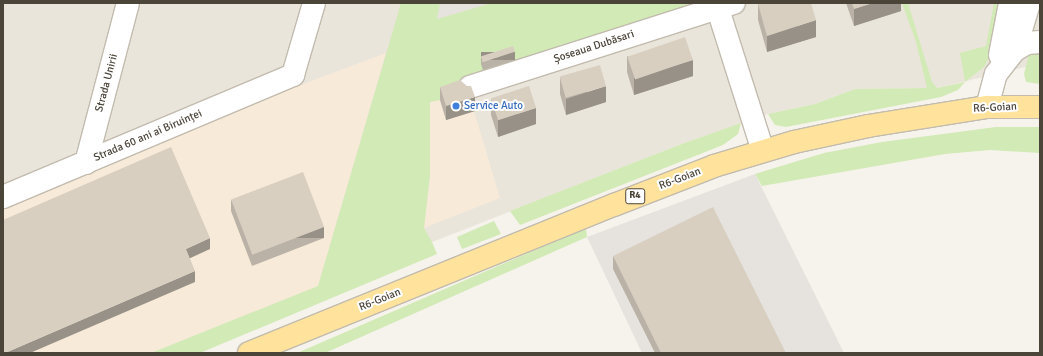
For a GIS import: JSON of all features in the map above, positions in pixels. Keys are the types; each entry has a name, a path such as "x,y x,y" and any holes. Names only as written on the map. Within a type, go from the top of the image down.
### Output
{"main road":[{"name":"R6-Goian","path":"249,353 714,166 763,151 868,126 986,107 1040,107"}],"street":[{"name":"Strada Unirii","path":"86,163 128,3"},
{"name":"Strada 60 ani ai Biruinței","path":"3,197 293,75 314,3"},
{"path":"986,107 996,74 1010,3"},
{"path":"1015,50 1029,3"},
{"name":"Șoseaua Dubăsari","path":"470,87 723,5 763,151"},
{"path":"996,74 1015,50 1027,43 1040,42"}],"shaded area":[{"path":"3,3 1040,3 1040,67 1025,67 937,88 855,89 815,104 768,114 679,145 150,353 3,353"},
{"path":"440,3 492,3 436,19"},
{"path":"386,53 318,286 151,353 3,353 3,203 253,103"},
{"path":"468,91 500,198 424,228 430,175 430,102"},
{"path":"755,174 844,353 642,353 587,237"}],"green space":[{"path":"401,3 440,3 437,19 492,3 706,3 440,100 430,102 430,175 424,228 437,254 200,353 151,353 318,286"},
{"path":"902,3 908,3 932,82 937,88 965,82 958,90 941,97 786,127 775,125 768,114 815,104 855,89 927,88 916,42"},
{"path":"994,3 1001,3 990,56 984,67 965,82 960,53 986,46"},
{"path":"1029,54 1040,54 1040,84 1026,82 1024,74"},
{"path":"741,123 738,134 723,145 520,225 510,211 679,145"},
{"path":"996,127 1040,127 1040,153 990,150 945,154 762,186 755,174 824,153 882,142"},
{"path":"494,221 501,234 462,249 457,237"},
{"path":"586,228 587,237 325,353 297,353"}],"building":[{"path":"811,3 816,20 767,36 758,4"},
{"path":"852,3 873,3 854,9"},
{"path":"685,37 693,60 635,80 627,57"},
{"path":"513,46 515,52 483,62 481,57"},
{"path":"600,65 606,86 566,98 560,77"},
{"path":"460,80 467,86 471,86 475,97 446,106 440,87"},
{"path":"529,86 536,108 498,120 491,98"},
{"path":"171,147 210,238 186,249 195,271 3,353 3,220"},
{"path":"303,172 324,227 252,255 231,200"},
{"path":"713,207 786,353 661,353 613,256"}],"place":[{"name":"Service Auto","path":"456,106"}]}
